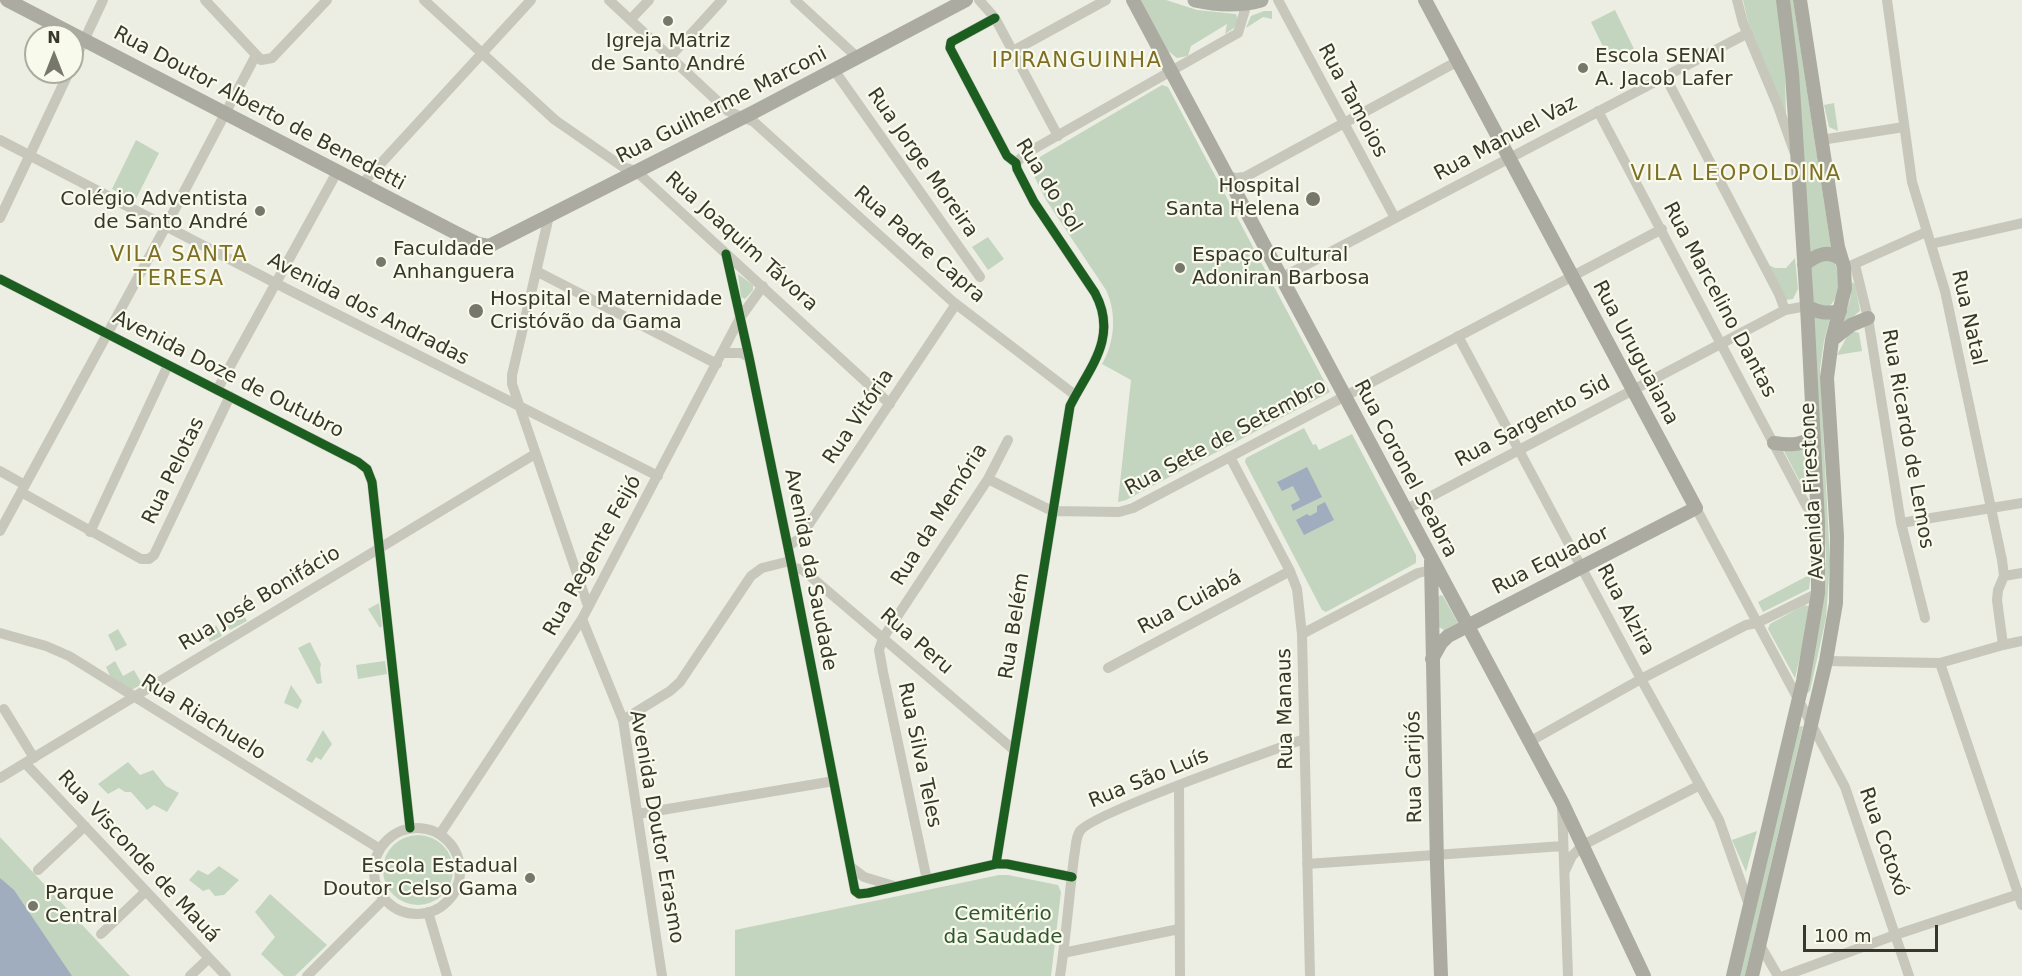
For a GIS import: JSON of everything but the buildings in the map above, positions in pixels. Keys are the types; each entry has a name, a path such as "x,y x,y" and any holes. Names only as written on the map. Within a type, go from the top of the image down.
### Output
{"highway":[{"path":"1195,0 1228,4 1254,2"}],"main road":[{"name":"Rua Doutor Alberto de Benedetti","path":"7,0 478,244 494,245"},
{"name":"Rua Guilherme Marconi","path":"494,245 966,0"},
{"name":"Rua Coronel Seabra","path":"1133,0 1405,510 1431,564 1562,802"},
{"name":"Rua Uruguaiana","path":"1425,0 1696,508"},
{"name":"Avenida Firestone","path":"1733,976 1799,701 1818,593 1818,522 1807,306 1791,58 1783,0"},
{"name":"Avenida Firestone","path":"1752,976 1826,661 1838,582 1827,378 1832,340 1845,288 1847,264 1821,140 1800,0"},
{"path":"1804,265 1813,257 1824,254 1830,254 1847,264"},
{"path":"1807,306 1823,313 1840,311"},
{"path":"1832,340 1851,325 1869,318"},
{"path":"1774,443 1797,445 1813,437"},
{"name":"Rua Equador","path":"1432,659 1448,636 1696,508"},
{"name":"Rua Carijós","path":"1431,564 1441,976"},
{"path":"1432,622 1439,633 1448,636"},
{"path":"1562,802 1644,976"}],"street":[{"path":"85,40 103,0"},
{"path":"205,0 259,58 272,58 327,0"},
{"name":"Rua Joaquim Távora","path":"424,0 555,120 623,167 636,171 890,404"},
{"path":"361,184 531,0"},
{"name":"Rua Padre Capra","path":"609,0 728,111 757,124 956,304 1075,395"},
{"path":"630,20 649,0"},
{"path":"670,57 722,0"},
{"path":"795,0 858,58"},
{"path":"979,0 995,18 1058,135"},
{"path":"1013,51 1106,0"},
{"name":"Rua Tamoios","path":"1278,0 1395,218"},
{"path":"1737,0 1740,16 1778,106 1797,160"},
{"name":"Rua Natal","path":"1887,0 1912,182 1945,291 1992,508 2004,576 1998,590 1997,600 2003,645"},
{"path":"1016,163 1021,157 1058,135 1238,33 1254,2"},
{"name":"Rua do Sol","path":"995,18 951,42 950,48 1005,153 1016,163 1034,202 1092,288 1101,306 1102,345 1075,395"},
{"name":"Rua Manuel Vaz","path":"1281,278 1748,33"},
{"path":"0,531 226,114 259,58"},
{"path":"1226,175 1235,178 1245,177 1458,61"},
{"name":"Rua Jorge Moreira","path":"834,70 980,277"},
{"path":"1665,76 1779,294 1785,310"},
{"path":"0,218 63,84"},
{"name":"Rua Marcelino Dantas","path":"1598,111 1807,507"},
{"path":"1821,140 1904,128"},
{"name":"Avenida dos Andradas","path":"0,140 276,283 658,476"},
{"path":"217,390 337,172"},
{"path":"1239,199 1239,186 1245,177"},
{"path":"549,216 538,272 512,375 513,390 588,606"},
{"path":"1932,244 2022,223"},
{"name":"Rua Sete de Setembro","path":"988,480 1052,511 1125,510 1662,229"},
{"path":"1847,264 1926,232"},
{"name":"Avenida da Saudade","path":"726,254 788,546 855,889"},
{"name":"Rua Ricardo de Lemos","path":"1847,264 1869,318 1901,523 1925,618"},
{"path":"538,272 717,364"},
{"name":"Avenida Doze de Outubro","path":"0,279 363,465 372,482 410,828"},
{"name":"Rua Regente Feijó","path":"440,834 582,619 740,318 763,286"},
{"name":"Rua Vitória","path":"788,546 799,539 956,304"},
{"name":"Rua Sargento Sid","path":"1405,510 1785,310 1807,306"},
{"name":"Rua Alzira","path":"1458,336 1719,820 1749,905"},
{"path":"723,353 741,352 749,357"},
{"path":"0,471 23,489 90,532 168,365"},
{"name":"Rua Belém","path":"996,864 1052,511 1070,406 1075,395"},
{"name":"Rua Pelotas","path":"90,532 141,559 149,559 154,555 230,396"},
{"name":"Rua da Memória","path":"883,638 988,480 1008,440"},
{"name":"Rua José Bonifácio","path":"2,778 535,454"},
{"name":"Rua Manaus","path":"1230,457 1290,571 1297,590 1302,634 1310,976"},
{"path":"1901,523 2022,503"},
{"name":"Rua Uruguaiana","path":"1696,508 1812,724"},
{"path":"623,720 670,691 680,682 751,576 762,568 791,564"},
{"name":"Rua Peru","path":"791,564 803,570 1014,750"},
{"path":"1302,634 1431,564"},
{"name":"Rua Cuiabá","path":"1108,668 1290,571"},
{"path":"2004,576 2022,573"},
{"path":"1529,742 1641,679 1746,625 1757,623 1818,593"},
{"name":"Avenida Doutor Erasmo","path":"582,619 623,720 662,976"},
{"name":"Rua Riachuelo","path":"1,633 58,651 380,849"},
{"name":"Rua Silva Teles","path":"883,638 879,650 881,664 927,880"},
{"path":"1826,661 1940,663 2022,641"},
{"path":"1784,976 1895,935 2021,897 1940,663"},
{"name":"Rua Visconde de Mauá","path":"4,709 30,760 85,826 226,976"},
{"name":"Rua Cotoxó","path":"1812,724 1845,787 1909,976"},
{"name":"Rua São Luís","path":"1060,976 1078,836 1084,827 1102,817 1179,786 1304,739"},
{"path":"638,814 834,781"},
{"path":"1564,871 1572,856 1582,845 1700,785"},
{"path":"1179,786 1180,976"},
{"name":"Rua Coronel Seabra","path":"1562,802 1568,976"},
{"path":"39,870 85,826"},
{"path":"410,828 424,828 440,834 450,843 457,855 459,877 450,897 440,906 428,912 406,912 395,908 384,899 374,876 374,862 380,849 392,835 410,828"},
{"path":"1307,864 1563,846"},
{"path":"864,877 856,879 855,889 864,894 996,864 1007,864 1072,877"},
{"path":"851,867 864,877 899,887"},
{"path":"101,934 146,891"},
{"path":"307,976 384,899"},
{"path":"428,912 447,976"},
{"path":"1063,953 1179,929"},
{"path":"1760,945 1778,976"},
{"path":"190,976 209,958"}],"green space":[{"path":"1141,0 1166,0 1197,10 1236,14 1238,20 1234,28 1225,34 1227,24 1191,46 1188,56 1177,58 1168,51"},
{"path":"1743,0 1777,0 1785,68 1786,115 1748,22"},
{"path":"1789,0 1793,0 1831,247 1809,253"},
{"path":"1615,10 1634,49 1610,61 1591,22"},
{"path":"1264,11 1272,11 1272,19 1263,17 1246,28 1251,16"},
{"path":"1162,85 1168,87 1330,392 1126,500 1118,502 1131,380 1102,364 1112,337 1113,318 1110,299 1046,200 1030,168 1033,161"},
{"path":"1834,103 1838,131 1829,127 1824,105"},
{"path":"136,140 159,153 135,201 112,189"},
{"path":"988,237 1004,259 988,270 972,247"},
{"path":"1795,258 1798,289 1793,299 1786,300 1769,265 1775,268 1786,268"},
{"path":"1823,258 1835,263 1838,275 1838,293 1828,307 1815,304 1812,300 1811,268"},
{"path":"738,274 753,285 753,290 745,299 741,297"},
{"path":"1852,282 1855,284 1860,311 1844,324 1842,323 1850,300"},
{"path":"1813,316 1830,318 1820,369 1830,562 1826,618 1810,691 1806,694 1819,627 1826,557"},
{"path":"1853,331 1859,333 1862,351 1837,355 1849,333"},
{"path":"1304,428 1313,445 1316,444 1319,450 1352,434 1416,555 1416,563 1326,612 1322,610 1245,462 1246,458"},
{"path":"1807,446 1808,449 1807,495 1784,451"},
{"path":"1811,574 1809,589 1763,612 1758,602"},
{"path":"1440,595 1443,596 1458,623 1444,630 1439,627 1438,598"},
{"path":"379,603 382,626 380,628 368,609"},
{"path":"1804,605 1809,606 1795,678 1768,629 1770,624"},
{"path":"240,608 247,621 230,630 222,619"},
{"path":"216,625 222,636 210,642 206,633 214,629"},
{"path":"118,629 127,645 116,651 108,635"},
{"path":"310,642 321,664 322,683 317,684 298,648"},
{"path":"115,661 123,676 134,670 142,684 130,691 112,680 106,667"},
{"path":"385,661 387,674 358,679 356,665"},
{"path":"291,685 302,701 298,709 284,703"},
{"path":"1802,726 1745,976 1739,976 1798,727"},
{"path":"323,730 332,744 321,760 316,757 312,763 306,760"},
{"path":"128,762 140,775 153,770 166,786 179,793 167,812 154,805 147,810 131,792 125,792 119,788 108,794 98,784"},
{"path":"1757,831 1746,872 1732,840"},
{"path":"418,835 431,838 443,845 450,857 453,870 450,883 443,895 431,902 418,905 405,902 393,895 386,883 383,870 386,857 393,845 405,838"},
{"name":"Parque Central","path":"0,837 130,976 0,976"},
{"path":"219,866 239,880 224,895 215,896 209,889 203,891 189,880 198,870 208,875"},
{"name":"Cemitério da Saudade","path":"999,875 1058,885 1061,892 1051,976 735,976 735,930"},
{"path":"270,894 327,945 295,976 284,976 261,954 275,937 255,912"}],"water":[{"path":"1307,467 1322,497 1293,511 1291,505 1300,500 1293,486 1282,491 1277,482"},
{"path":"1325,502 1334,520 1304,535 1296,520 1317,512 1317,506"},
{"path":"0,878 14,890 72,976 0,976"}],"cycle path":[{"path":"995,18 951,42 950,48 1007,156 1016,163 1034,202 1095,293 1102,309 1104,324 1099,352 1070,406 996,864"},
{"path":"726,254 792,567 855,891 859,894 868,893 996,864 1007,864 1072,877"},
{"path":"0,279 358,462 367,469 372,482 410,828"}],"place":[{"name":"Igreja Matriz de Santo André","path":"668,21"},
{"name":"Escola SENAI A. Jacob Lafer","path":"1583,68"},
{"name":"Hospital Santa Helena","path":"1313,199"},
{"name":"Colégio Adventista de Santo André","path":"260,211"},
{"name":"Faculdade Anhanguera","path":"381,262"},
{"name":"Espaço Cultural Adoniran Barbosa","path":"1180,268"},
{"name":"Hospital e Maternidade Cristóvão da Gama","path":"476,311"},
{"name":"Escola Estadual Doutor Celso Gama","path":"530,878"},
{"name":"Parque Central","path":"33,906"}],"district":[{"name":"IPIRANGUINHA","path":"1077,62"},
{"name":"VILA LEOPOLDINA","path":"1736,175"},
{"name":"VILA SANTA TERESA","path":"179,268"}]}
